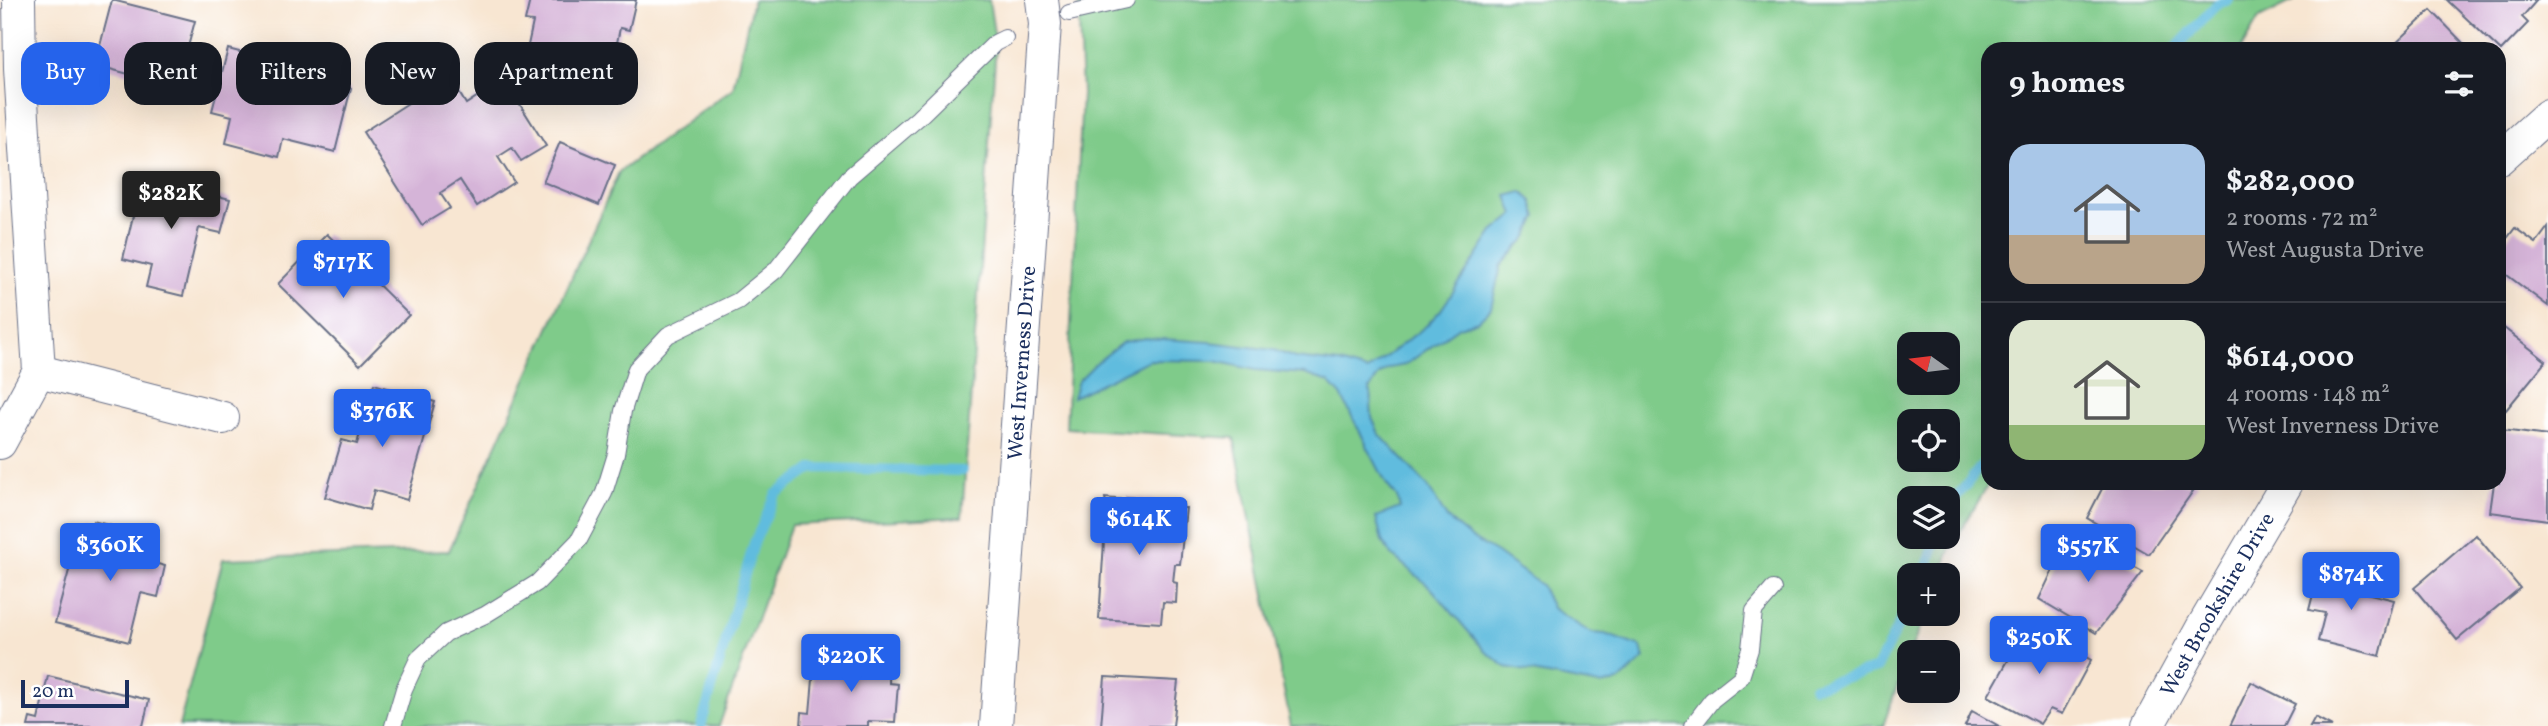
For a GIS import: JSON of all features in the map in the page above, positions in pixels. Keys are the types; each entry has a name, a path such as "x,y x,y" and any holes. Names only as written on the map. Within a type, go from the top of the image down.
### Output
{"street":[{"path":"0,443 39,371 20,69 19,0"},
{"name":"West Inverness Drive","path":"996,726 1044,38 1056,7"},
{"path":"2506,153 2548,115"},
{"path":"39,371 223,418"},
{"name":"West Brookshire Drive","path":"2148,726 2283,490"}],"lane":[{"path":"1056,7 1126,0"},
{"path":"393,726 404,689 418,659 446,633 485,615 537,583 579,540 604,493 636,369 668,335 738,301 776,270 849,177 918,118 1004,37"},
{"path":"1692,726 1712,700 1741,677 1750,649 1754,611 1773,589"}],"green space":[{"path":"753,0 989,0 996,46 962,517 791,525 719,726 179,726 223,559 449,551 619,172 733,88"},
{"path":"1078,0 2295,0 2259,18 2245,42 1981,42 1981,490 1985,490 1960,533 1960,486 1897,486 1897,549 1951,549 1945,563 1897,563 1897,626 1921,626 1915,640 1897,640 1897,687 1883,726 1291,726 1234,438 1066,428 1082,93"}],"water":[{"path":"1522,192 1532,201 1537,217 1527,237 1501,266 1491,308 1478,321 1459,327 1405,365 1389,368 1378,376 1370,389 1372,418 1379,434 1427,485 1447,518 1471,538 1541,585 1552,608 1591,633 1605,634 1641,647 1644,659 1618,682 1599,685 1506,667 1485,651 1431,588 1392,555 1382,541 1376,517 1400,508 1397,497 1387,485 1341,395 1329,382 1305,374 1256,370 1215,361 1149,360 1073,397 1078,381 1096,363 1123,342 1146,338 1274,350 1295,358 1339,363 1367,371 1426,326 1441,310 1493,232 1514,215 1507,196"}],"building":[{"path":"112,0 195,21 189,42 124,42 124,73 110,69 110,42 101,42"},
{"path":"530,0 636,0 629,30 620,28 617,42 529,42 533,22 525,21"},
{"path":"2447,0 2537,0 2522,17 2528,23 2506,46 2506,42 2491,42"},
{"path":"2431,10 2462,42 2397,42"},
{"path":"228,49 236,51 236,105 347,105 335,152 283,139 279,157 226,143 232,116 212,111 214,105 222,105 222,72"},
{"path":"460,94 466,104 474,99 474,105 520,105 546,146 521,161 512,148 498,157 514,182 477,206 460,180 440,193 450,208 422,225 363,132 405,105 460,105"},
{"path":"560,142 615,165 599,205 543,182"},
{"path":"142,177 230,199 221,233 199,228 183,296 146,287 151,266 123,259"},
{"path":"2548,227 2548,306 2506,274 2506,240 2515,228 2536,243"},
{"path":"327,234 409,315 360,365 278,284"},
{"path":"2506,330 2546,361 2506,410"},
{"path":"374,384 435,402 407,500 374,490 369,510 325,497 342,440 357,444"},
{"path":"2506,431 2548,436 2548,520 2490,512 2493,490 2506,490"},
{"path":"2101,490 2194,490 2149,554 2087,518"},
{"path":"1127,497 1183,503 1182,508 1186,508 1180,564 1175,564 1173,582 1177,583 1176,603 1163,602 1161,623 1099,619 1104,542 1097,541 1101,503 1106,503 1105,498 1128,500"},
{"path":"93,521 153,537 147,561 165,566 158,597 141,593 129,642 55,623 71,563 81,566"},
{"path":"2070,534 2143,572 2096,633 2039,599"},
{"path":"2476,535 2520,588 2457,640 2414,588"},
{"path":"2320,567 2369,579 2366,593 2394,600 2380,656 2318,641 2325,613 2309,610"},
{"path":"2028,625 2091,660 2062,714 2050,709 2040,724 1988,696"},
{"path":"815,657 890,662 889,683 898,684 895,722 868,721 868,726 801,726 802,712 810,713"},
{"path":"48,676 149,700 143,726 28,726 30,718 38,720"},
{"path":"1105,677 1178,681 1173,726 1101,726"},
{"path":"2251,682 2295,704 2284,726 2230,726"},
{"path":"1972,711 1999,726 1965,726"},
{"path":"2315,717 2332,726 2310,726"}],"waterway":[{"path":"2182,42 2217,4 2229,0"},
{"path":"1960,493 1981,466"},
{"path":"701,726 754,543 776,494 813,468 963,471"},
{"path":"1928,563 1933,549"},
{"path":"1814,687 1877,668 1898,626"}]}
